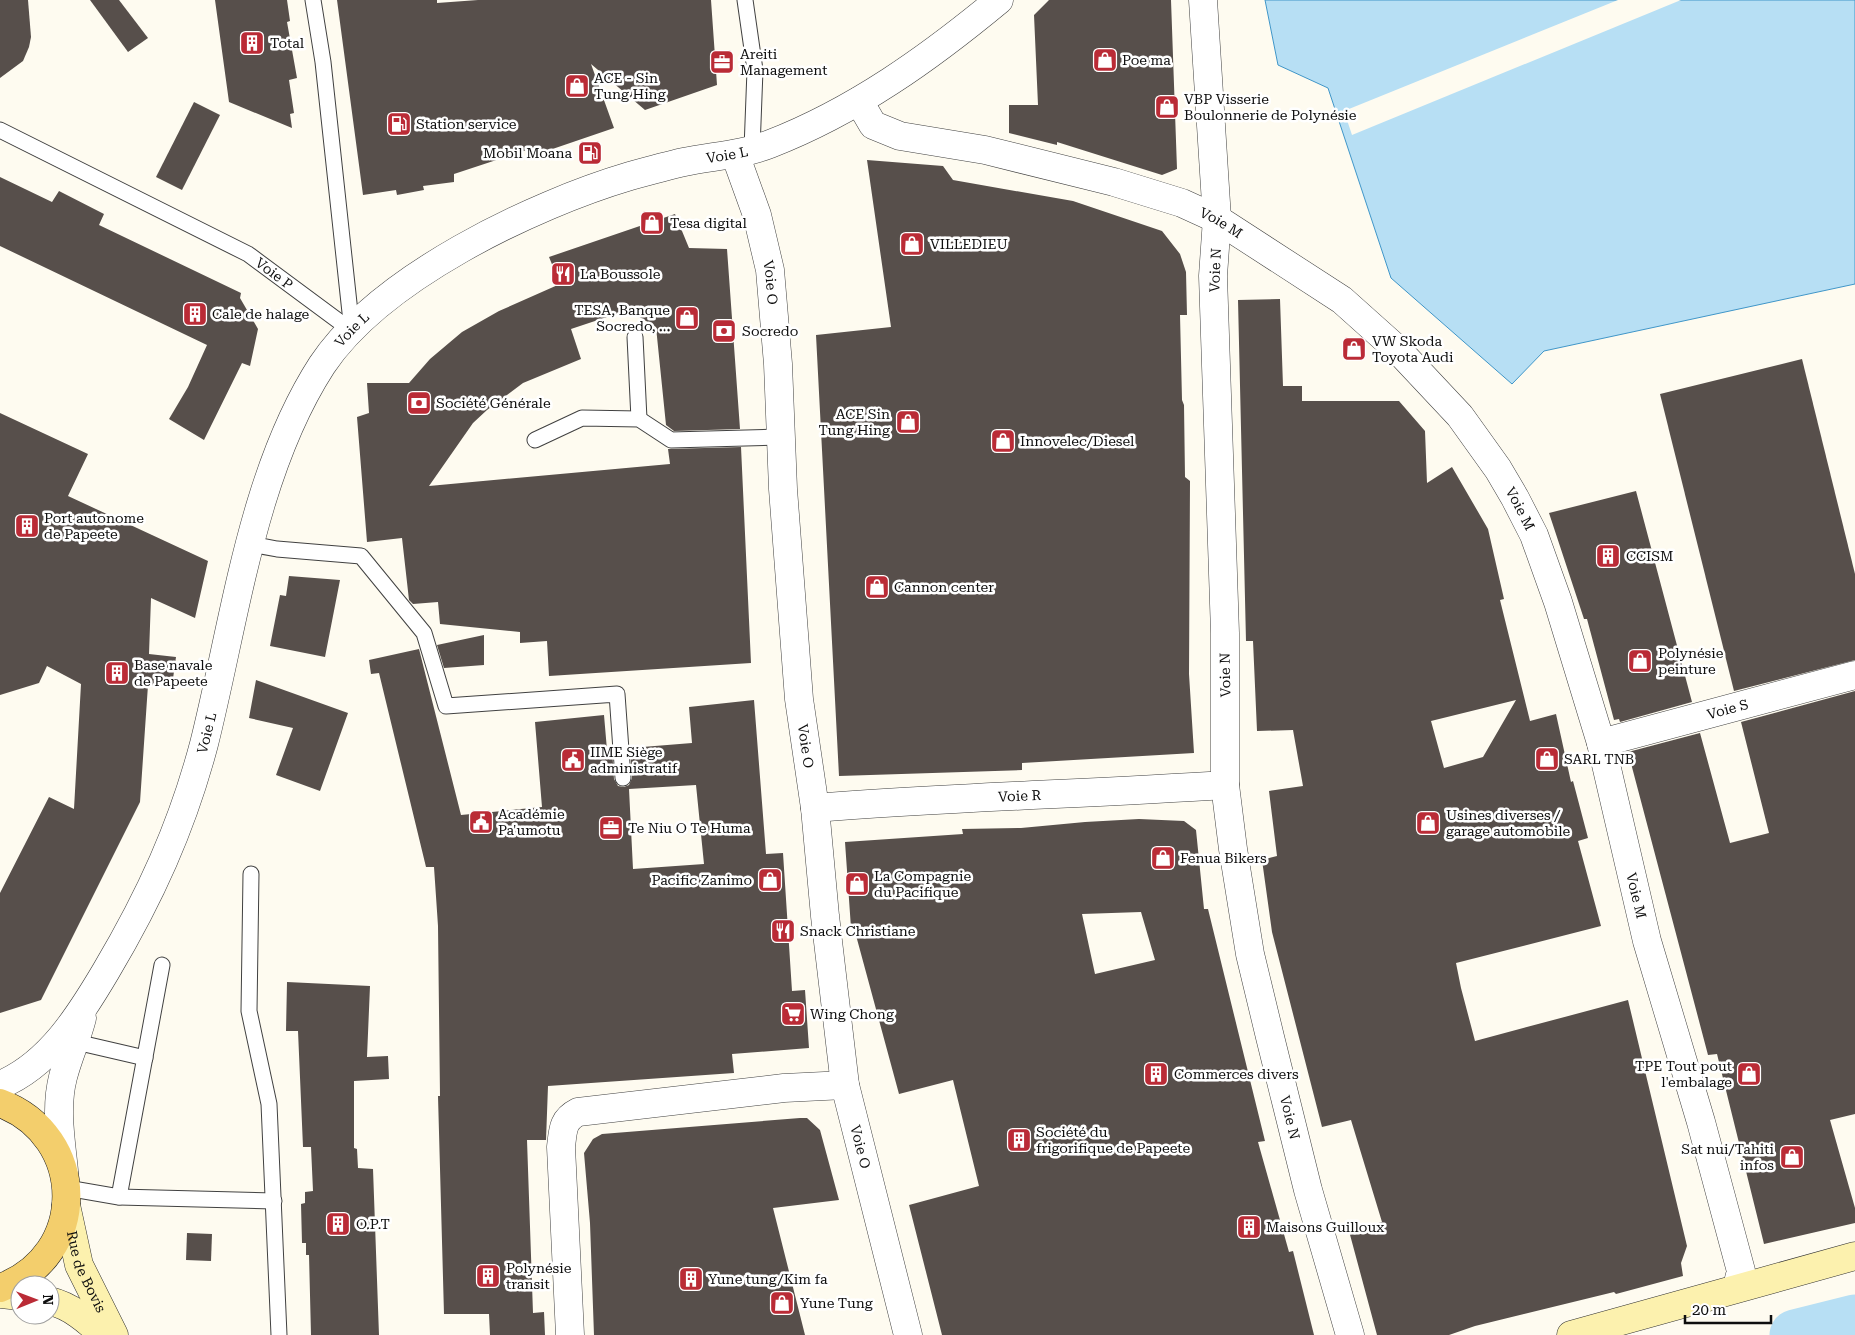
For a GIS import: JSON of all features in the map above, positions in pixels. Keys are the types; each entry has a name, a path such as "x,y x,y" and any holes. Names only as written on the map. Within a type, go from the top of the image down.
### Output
{"main road":[{"path":"0,1103 23,1114 45,1134 56,1152 66,1188 60,1231 48,1254 29,1273 0,1288"},
{"name":"Rue de Bovis","path":"66,1188 79,1265 114,1335"},
{"path":"1570,1335 1737,1287 1855,1256"},
{"name":"Rue de Bovis","path":"60,1304 84,1318 103,1335"}],"street":[{"name":"Voie L","path":"85,1006 153,888 182,820 210,720 250,544 283,441 301,401 325,362 352,331 375,309 409,282 474,241 536,210 630,176 685,162 744,152 769,144 858,101 906,73 999,0"},
{"name":"Voie N","path":"1204,0 1217,219 1213,286 1225,633 1225,785 1240,900 1250,954 1308,1190 1350,1335"},
{"name":"Voie M","path":"858,101 873,125 900,136 984,150 1114,182 1182,203 1217,219 1342,300 1399,350 1460,416 1498,469 1534,535 1558,602 1601,743 1647,941 1701,1122 1741,1272 1737,1287"},
{"name":"Voie O","path":"744,152 770,270 778,364 780,437 799,699 815,808 826,926 845,1085 908,1335"},
{"name":"Voie S","path":"1601,743 1855,674"},
{"name":"Voie R","path":"815,808 933,799 998,798 1225,785"},
{"path":"66,1188 58,1109 63,1077 76,1042 85,1006"},
{"path":"0,1085 18,1078 48,1052 85,1006"},
{"path":"570,1335 561,1147 564,1126 569,1116 578,1112 784,1088 845,1085"}],"lane":[{"path":"313,0 323,62 352,331"},
{"name":"Voie O","path":"744,152 755,70 745,0"},
{"name":"Voie P","path":"0,130 248,254 352,331"},
{"path":"635,337 639,419"},
{"path":"535,440 582,418 639,419 671,440 780,437"},
{"path":"250,544 276,549 361,556 424,633 446,706 617,694 622,778"},
{"path":"251,874 249,1011 269,1104 279,1335"},
{"path":"119,1197 162,964"},
{"path":"76,1042 145,1058"},
{"path":"66,1188 119,1197 274,1201"}],"water":[{"path":"1265,0 1855,0 1855,284 1544,351 1512,384 1391,278 1328,88 1278,65"}],"pier":[{"path":"1618,0 1681,0 1352,135 1344,111"}],"building":[{"path":"0,0 28,0 31,37 23,61 0,78"},
{"path":"90,0 119,0 148,38 128,52"},
{"name":"Total","path":"215,0 287,0 290,21 287,22 297,78 289,80 294,113 290,114 292,128 229,102"},
{"name":"ACE - Sin Tung Hing","path":"337,0 437,0 437,3 478,0 711,0 717,85 645,110 591,64 614,128 532,156 530,149 454,174 454,182 423,186 424,190 397,195 396,190 363,195"},
{"name":"Poe ma","path":"1049,0 1171,0 1177,169 1162,175 1057,142 1057,145 1009,133 1009,105 1038,105 1034,15"},
{"path":"194,102 220,115 182,190 156,177"},
{"name":"Innovelec/Diesel","path":"867,160 943,166 953,180 1073,201 1162,231 1180,254 1186,272 1187,315 1180,315 1185,477 1190,481 1189,674 1194,753 1022,763 1022,770 839,776 816,335 891,327"},
{"name":"Cale de halage","path":"0,177 52,202 59,191 104,214 99,225 241,293 240,298 258,329 250,366 242,363 204,440 169,419 188,387 207,345 0,246"},
{"path":"675,214 689,248 727,249 740,429 674,431 666,425 656,327 628,310 571,329 581,359 523,383 487,410 473,423 429,486 670,464 668,449 741,447 751,663 549,676 547,641 520,643 520,632 440,624 438,602 413,604 409,600 402,538 367,542 357,417 369,413 367,383 409,383 430,359 462,332 499,311 560,284 549,257"},
{"name":"Usines diverses / garage automobile","path":"1280,299 1283,386 1302,386 1302,401 1399,401 1425,431 1427,483 1452,467 1488,529 1504,599 1500,600 1530,721 1556,714 1571,782 1573,781 1588,838 1578,841 1601,926 1456,963 1461,988 1475,1041 1628,1000 1687,1246 1681,1263 1683,1276 1616,1294 1614,1292 1475,1326 1449,1335 1377,1335 1349,1231 1382,1222 1351,1120 1322,1127 1272,932 1262,860 1277,856 1269,791 1303,786 1293,730 1257,731 1253,641 1246,641 1238,300","holes":["1516,700 1483,757 1444,768 1431,721"]},
{"path":"1802,359 1855,574 1855,660 1734,691 1660,394"},
{"path":"0,413 88,454 68,496 208,561 195,618 151,598 149,654 176,657 172,686 148,685 140,802 41,1000 0,1013 0,893 49,797 74,809 81,684 47,666 39,683 0,695"},
{"path":"1636,491 1692,702 1620,722 1619,719 1614,720 1587,619 1584,619 1549,513"},
{"path":"289,576 340,580 325,657 270,646 280,595 286,596"},
{"path":"484,635 484,665 444,668 437,645"},
{"path":"419,649 461,815 542,807 535,722 604,715 607,750 612,749 614,779 618,786 624,787 629,785 632,778 630,748 692,743 689,707 754,700 766,854 783,853 792,991 805,990 809,1048 732,1054 734,1073 548,1086 546,1140 527,1140 533,1313 544,1312 545,1335 490,1335 489,1314 444,1314 438,1096 440,1096 438,926 434,867 426,867 379,673 371,674 369,660","holes":["696,785 704,864 633,869 629,789"]},
{"path":"256,680 348,713 320,791 276,775 293,728 249,718"},
{"path":"1855,691 1855,1114 1830,1120 1855,1208 1855,1223 1764,1244 1717,1054 1708,1055 1628,752 1700,733 1730,843 1769,833 1741,722"},
{"path":"1139,819 1184,821 1196,830 1204,909 1208,909 1265,1141 1258,1142 1289,1252 1293,1251 1314,1335 942,1335 909,1205 979,1186 953,1080 899,1094 854,928 851,928 845,842 963,834 962,829 1021,828","holes":["1141,912 1155,960 1095,974 1082,914"]},
{"path":"287,982 370,986 367,1057 388,1056 389,1079 354,1081 354,1148 357,1149 358,1168 373,1169 379,1335 311,1335 309,1255 306,1255 306,1243 302,1243 301,1204 305,1203 305,1192 313,1191 311,1147 303,1147 298,1031 286,1031"},
{"name":"Yune tung/Kim fa","path":"807,1118 820,1130 839,1200 773,1208 805,1335 594,1335 590,1223 584,1153 593,1139 602,1134"},
{"path":"187,1233 212,1234 211,1261 186,1260"}],"waterway":[{"path":"1795,1335 1855,1320"}],"place":[{"name":"Total","path":"252,43"},
{"name":"Poe ma","path":"1105,60"},
{"name":"Areiti Management","path":"722,62"},
{"name":"ACE - Sin Tung Hing","path":"577,86"},
{"name":"VBP Visserie Boulonnerie de Polynésie","path":"1167,107"},
{"name":"Station service","path":"399,124"},
{"name":"Mobil Moana","path":"590,153"},
{"name":"Tesa digital","path":"652,223"},
{"name":"VILLEDIEU","path":"912,244"},
{"name":"La Boussole","path":"563,274"},
{"name":"Cale de halage","path":"195,314"},
{"name":"TESA, Banque Socredo, ...","path":"687,318"},
{"name":"Socredo","path":"724,331"},
{"name":"VW Skoda Toyota Audi","path":"1354,349"},
{"name":"Société Générale","path":"419,403"},
{"name":"ACE Sin Tung Hing","path":"908,422"},
{"name":"Innovelec/Diesel","path":"1003,441"},
{"name":"Port autonome de Papeete","path":"27,526"},
{"name":"CCISM","path":"1608,556"},
{"name":"Cannon center","path":"877,587"},
{"name":"Polynésie peinture","path":"1640,661"},
{"name":"Base navale de Papeete","path":"117,673"},
{"name":"SARL TNB","path":"1547,759"},
{"name":"IIME Siège administratif","path":"573,760"},
{"name":"Académie Pa'umotu","path":"481,822"},
{"name":"Usines diverses / garage automobile","path":"1428,823"},
{"name":"Te Niu O Te Huma","path":"611,828"},
{"name":"Fenua Bikers","path":"1163,858"},
{"name":"Pacific Zanimo","path":"770,880"},
{"name":"La Compagnie du Pacifique","path":"857,884"},
{"name":"Snack Christiane","path":"783,931"},
{"name":"Wing Chong","path":"793,1014"},
{"name":"Commerces divers","path":"1156,1074"},
{"name":"TPE Tout pout l'embalage","path":"1749,1074"},
{"name":"Société du frigorifique de Papeete","path":"1019,1140"},
{"name":"Sat nui/Tahiti infos","path":"1792,1157"},
{"name":"O.P.T","path":"338,1224"},
{"name":"Maisons Guilloux","path":"1249,1227"},
{"name":"Polynésie transit","path":"488,1276"},
{"name":"Yune tung/Kim fa","path":"691,1279"},
{"name":"Yune Tung","path":"782,1303"}]}
